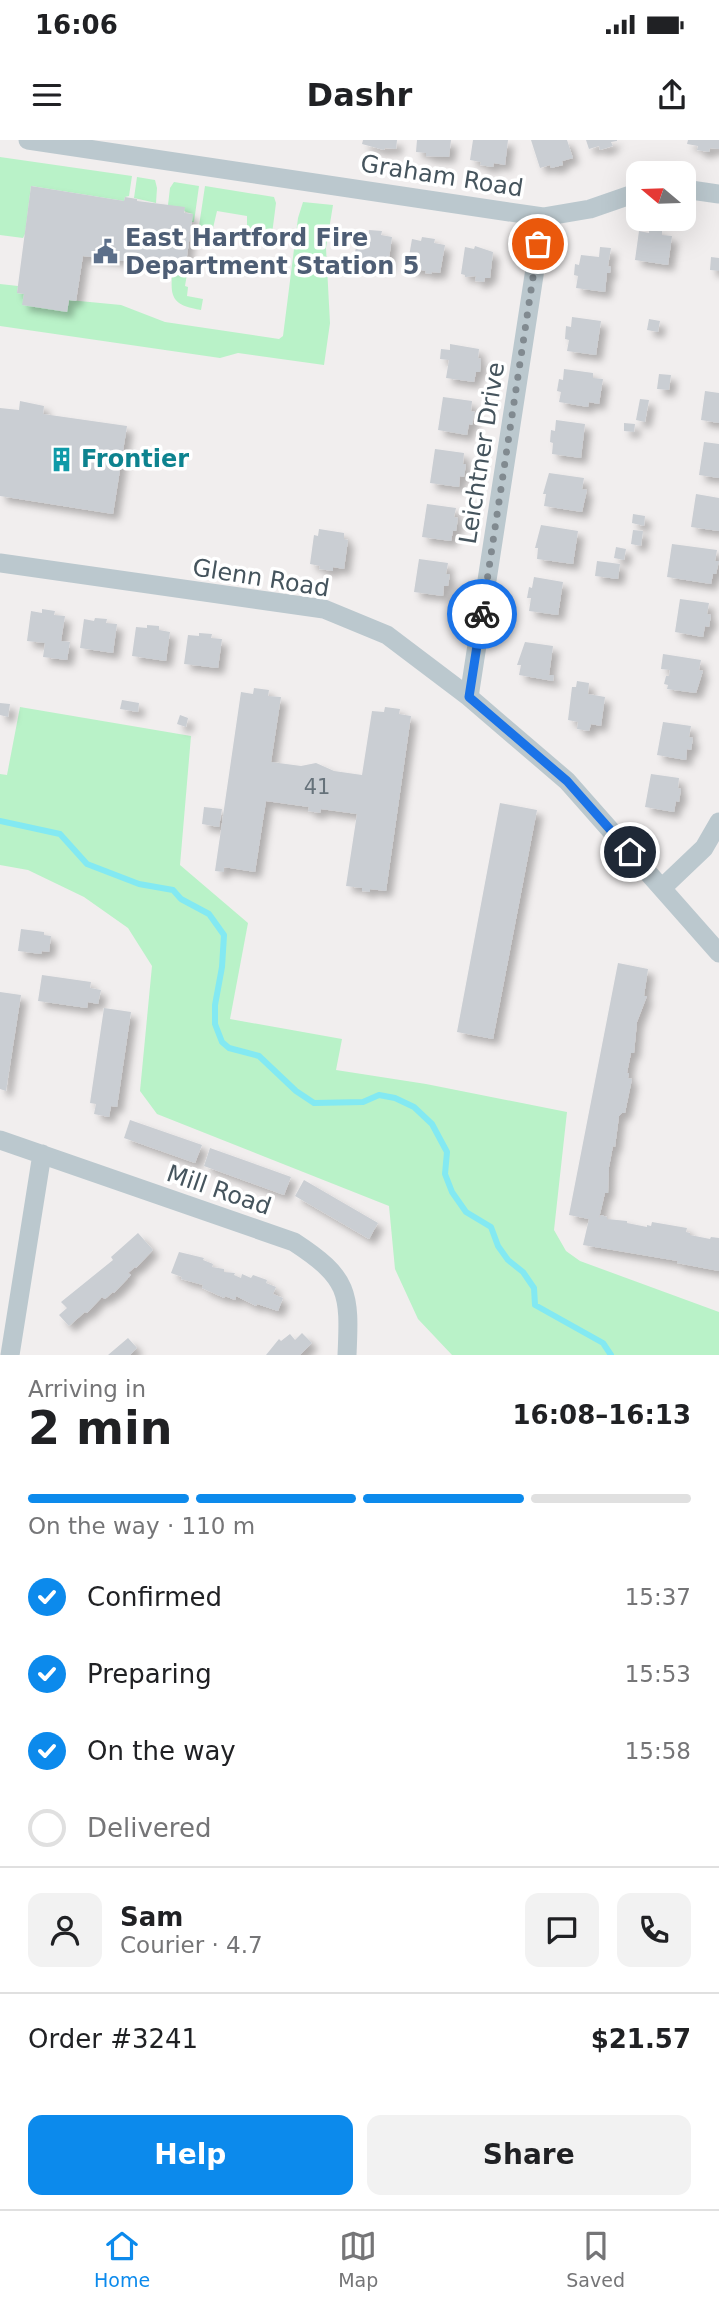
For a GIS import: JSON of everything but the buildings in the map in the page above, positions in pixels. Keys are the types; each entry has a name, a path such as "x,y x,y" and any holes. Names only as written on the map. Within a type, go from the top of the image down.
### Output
{"street":[{"name":"Graham Road","path":"28,140 542,217 590,209 626,197"},
{"path":"696,191 719,194"},
{"name":"Leichtner Drive","path":"469,697 542,217"},
{"name":"Glenn Road","path":"0,563 324,610 387,635 469,697 567,781 719,953"},
{"path":"662,888 704,848 719,822"},
{"name":"Mill Road","path":"0,1140 294,1242 323,1261 343,1286 349,1319 347,1355"},
{"path":"9,1355 42,1154"}],"green space":[{"path":"0,157 132,176 129,196 125,197 124,201 31,186 23,238 0,235"},
{"path":"137,177 155,180 156,203 134,198"},
{"path":"174,182 199,186 194,222 192,214 168,205 170,188"},
{"path":"205,186 274,197 276,203 272,234 270,236 247,232 247,216 217,211 213,228 199,226"},
{"path":"303,202 333,205 326,248 330,323 324,365 238,353 220,358 0,326 0,284 18,286 17,293 24,294 23,305 67,311 69,300 121,305 165,322 279,339 283,336 298,218"},
{"path":"173,266 188,268 185,286 188,287 187,296 203,299 201,310 177,302 172,291"},
{"path":"20,707 191,736 180,865 248,923 230,1019 342,1039 336,1070 426,1084 567,1112 554,1230 566,1251 580,1261 719,1312 719,1355 452,1355 418,1319 395,1269 389,1206 157,1114 140,1091 152,966 128,928 84,897 28,870 0,865 0,774 7,775"}],"waterway":[{"path":"0,821 60,834 87,864 139,884 173,890 181,899 209,914 224,935 215,1005 215,1024 222,1042 229,1048 259,1056 296,1091 314,1103 363,1102 379,1095 395,1098 414,1107 432,1124 447,1152 445,1174 452,1192 466,1212 491,1227 498,1246 534,1288 535,1305 603,1343 611,1355"}],"way so far":[{"path":"482,614 538,244"}],"place":[{"name":"East Hartford Fire Department Station 5","path":"105,252"},
{"name":"Frontier","path":"61,459"}],"route":[{"path":"482,614 469,697 567,781 630,852"}]}
